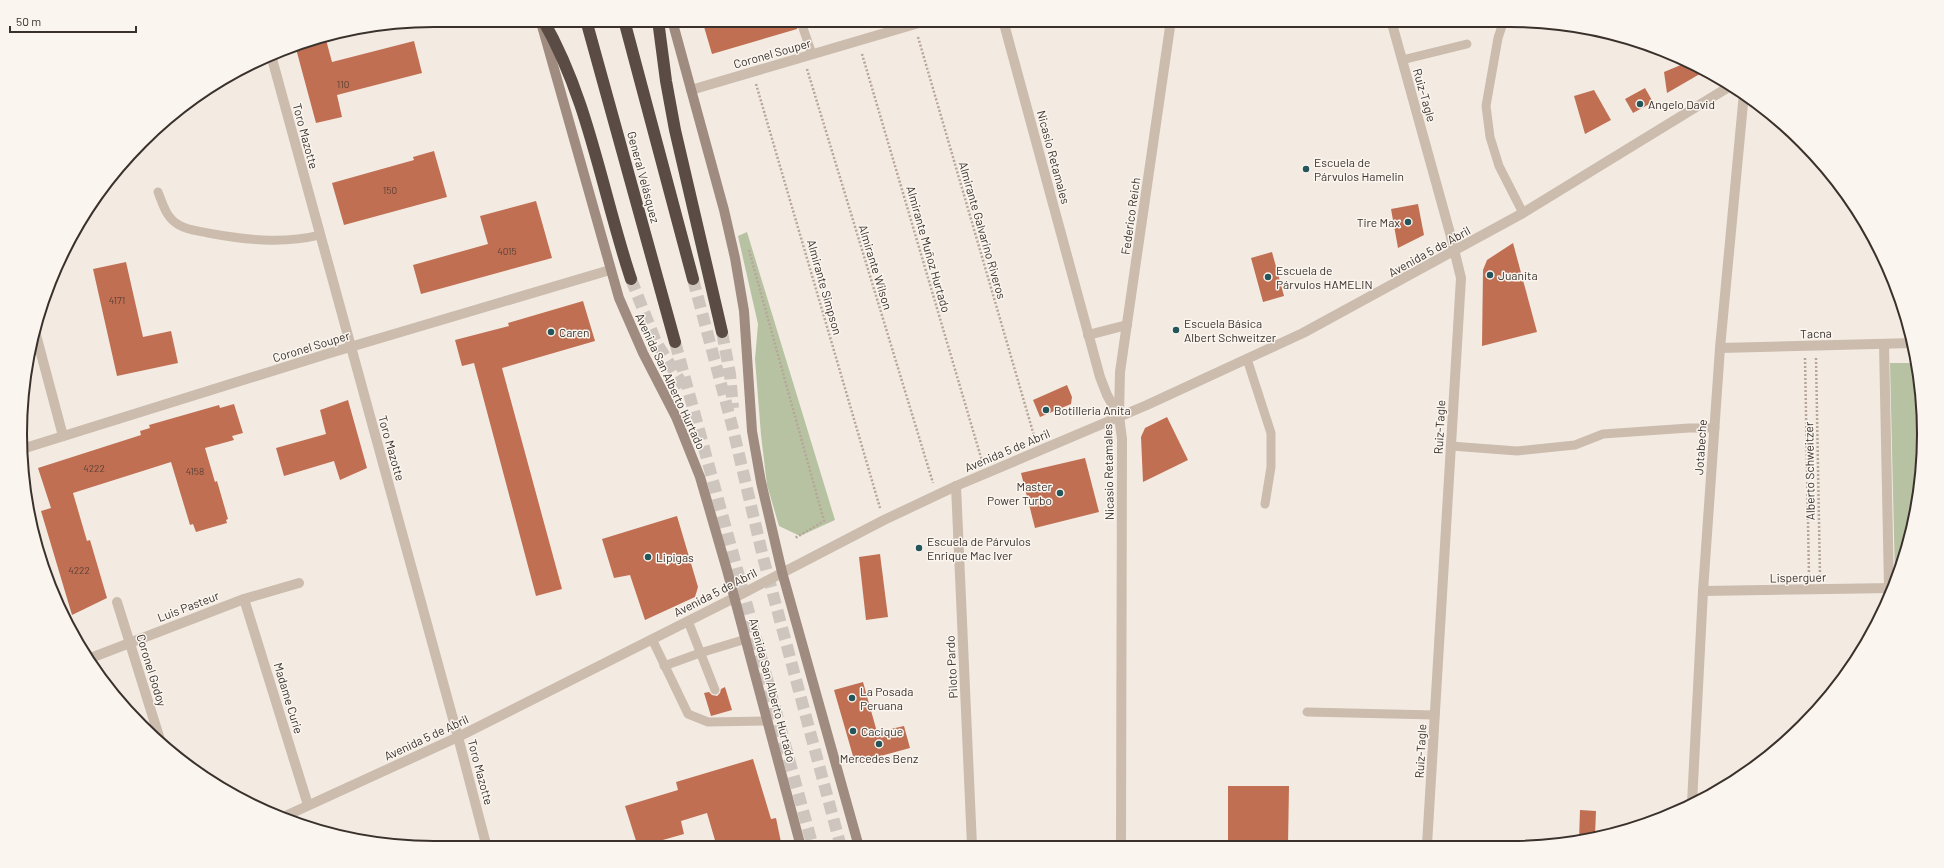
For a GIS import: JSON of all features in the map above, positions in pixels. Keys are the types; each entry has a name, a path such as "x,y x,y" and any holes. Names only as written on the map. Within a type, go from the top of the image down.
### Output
{"highway":[{"path":"546,27 562,55 577,91 631,279"},
{"name":"General Velásquez","path":"588,27 675,342"},
{"name":"General Velásquez","path":"626,27 693,279"},
{"path":"659,27 673,124 722,332"}],"main road":[{"name":"Avenida San Alberto Hurtado","path":"544,27 610,270 632,329 689,447 714,523 799,841"},
{"path":"674,27 734,252 744,311 749,401 756,460 782,572 857,841"}],"street":[{"name":"Coronel Souper","path":"692,90 905,27"},
{"name":"Nicasio Retamales","path":"1005,27 1102,382 1119,416 1122,439 1121,841"},
{"name":"Federico Reich","path":"1119,416 1120,372 1170,27"},
{"name":"Ruiz-Tagle","path":"1393,27 1461,278 1427,841"},
{"name":"Toro Mazotte","path":"272,61 485,841"},
{"name":"Avenida 5 de Abril","path":"289,814 458,737 734,598 884,520 956,486 1119,416 1303,333 1455,252 1523,213 1725,89"},
{"name":"Jotabeche","path":"1692,798 1703,592 1720,348 1743,101"},
{"name":"Coronel Souper","path":"27,447 350,347 610,270"},
{"path":"1088,334 1127,325"},
{"path":"38,342 63,436"},
{"name":"Tacna","path":"1720,348 1906,343"},
{"path":"1884,344 1891,577"},
{"name":"Piloto Pardo","path":"956,486 972,841"},
{"name":"Luis Pasteur","path":"94,657 244,599 299,583"},
{"name":"Lisperguer","path":"1703,592 1887,588"},
{"name":"Madame Curie","path":"244,599 308,805"},
{"name":"Coronel Godoy","path":"117,602 158,733"}],"lane":[{"path":"1502,27 1498,38 1486,106 1490,137 1498,166 1523,213"},
{"path":"803,28 812,54"},
{"path":"1402,60 1467,44"},
{"path":"158,192 168,215 178,225 191,229 233,238 264,240 298,240 320,235"},
{"path":"1247,359 1271,432 1271,467 1265,504"},
{"path":"1451,446 1517,451 1575,445 1603,434 1689,428 1715,428"},
{"path":"688,621 715,690"},
{"path":"652,639 688,714 708,722 726,716 768,721"},
{"path":"664,666 746,639"},
{"path":"1307,712 1435,715"}],"path":[{"name":"Almirante Galvarino Riveros","path":"918,38 1031,428"},
{"name":"Almirante Muñoz Hurtado","path":"862,54 978,448"},
{"name":"Almirante Wilson","path":"807,70 928,469"},
{"name":"Almirante Simpson","path":"756,85 876,494"},
{"path":"734,252 748,249 824,521 795,538"},
{"name":"Alberto Schweitzer","path":"1805,365 1809,578"},
{"name":"Alberto Schweitzer","path":"1816,365 1820,578"}],"green space":[{"path":"747,232 835,520 800,536 779,526 767,485 761,435 755,359 758,324 738,236"},
{"path":"1890,363 1911,363 1914,381 1917,434 1914,487 1903,539 1895,566"}],"building":[{"path":"704,27 797,27 797,29 712,54"},
{"path":"414,41 422,73 337,95 342,117 316,123 297,51 327,42 332,62"},
{"path":"1681,65 1700,74 1667,93 1664,72"},
{"path":"1645,88 1653,102 1633,113 1625,99"},
{"path":"1594,90 1611,120 1585,134 1574,96"},
{"path":"434,151 447,197 344,225 332,183 414,160 413,157"},
{"path":"536,201 552,258 421,294 413,265 488,244 480,216"},
{"name":"Tire Max","path":"1418,204 1424,235 1398,248 1391,209"},
{"path":"1513,243 1537,332 1482,346 1483,270 1487,260"},
{"name":"Escuela de Párvulos HAMELIN","path":"1272,252 1284,296 1263,302 1251,258"},
{"path":"126,262 143,337 171,331 178,363 117,376 93,269"},
{"path":"583,301 595,341 502,368 562,589 536,596 474,363 462,366 455,340 509,326 508,323"},
{"path":"1067,385 1072,397 1071,404 1040,417 1033,400"},
{"path":"348,400 367,468 340,480 334,461 284,476 276,448 326,434 320,410"},
{"path":"234,404 243,433 232,436 234,440 205,448 215,482 217,481 228,519 226,520 227,523 196,532 193,524 190,525 171,462 73,493 87,541 90,540 107,598 72,615 41,511 51,508 38,468 141,435 140,431 150,428 149,425 219,405 220,408"},
{"path":"1167,417 1188,460 1143,482 1141,437 1145,428"},
{"name":"Master Power Turbo","path":"1085,458 1099,512 1035,528 1021,473"},
{"name":"Lipigas","path":"677,516 698,587 695,597 645,620 630,575 614,578 602,539"},
{"path":"880,554 888,617 866,620 859,557"},
{"path":"863,682 877,732 904,726 910,748 855,763 834,690"},
{"path":"725,687 732,710 711,716 704,693 709,692 712,695 717,696 721,689"},
{"path":"753,759 771,819 776,818 781,841 715,841 707,813 681,821 684,834 659,841 636,841 625,806 678,790 676,782"},
{"path":"1228,786 1289,786 1288,841 1228,841"},
{"path":"1580,810 1596,811 1595,832 1579,835"}],"tunnel":[{"path":"631,279 656,342 686,390"},
{"path":"693,279 733,429 763,557 839,841"},
{"path":"722,332 730,374 733,408"},
{"path":"675,342 811,841"}],"place":[{"name":"Angelo David","path":"1640,104"},
{"name":"Escuela de Párvulos Hamelin","path":"1306,169"},
{"name":"Tire Max","path":"1408,222"},
{"name":"Juanita","path":"1490,275"},
{"name":"Escuela de Párvulos HAMELIN","path":"1268,277"},
{"name":"Escuela Básica Albert Schweitzer","path":"1176,330"},
{"name":"Caren","path":"551,332"},
{"name":"Botilleria Anita","path":"1046,410"},
{"name":"Master Power Turbo","path":"1060,493"},
{"name":"Escuela de Párvulos Enrique Mac Iver","path":"919,548"},
{"name":"Lipigas","path":"648,557"},
{"name":"La Posada Peruana","path":"852,698"},
{"name":"Cacique","path":"853,731"},
{"name":"Mercedes Benz","path":"879,744"}]}
